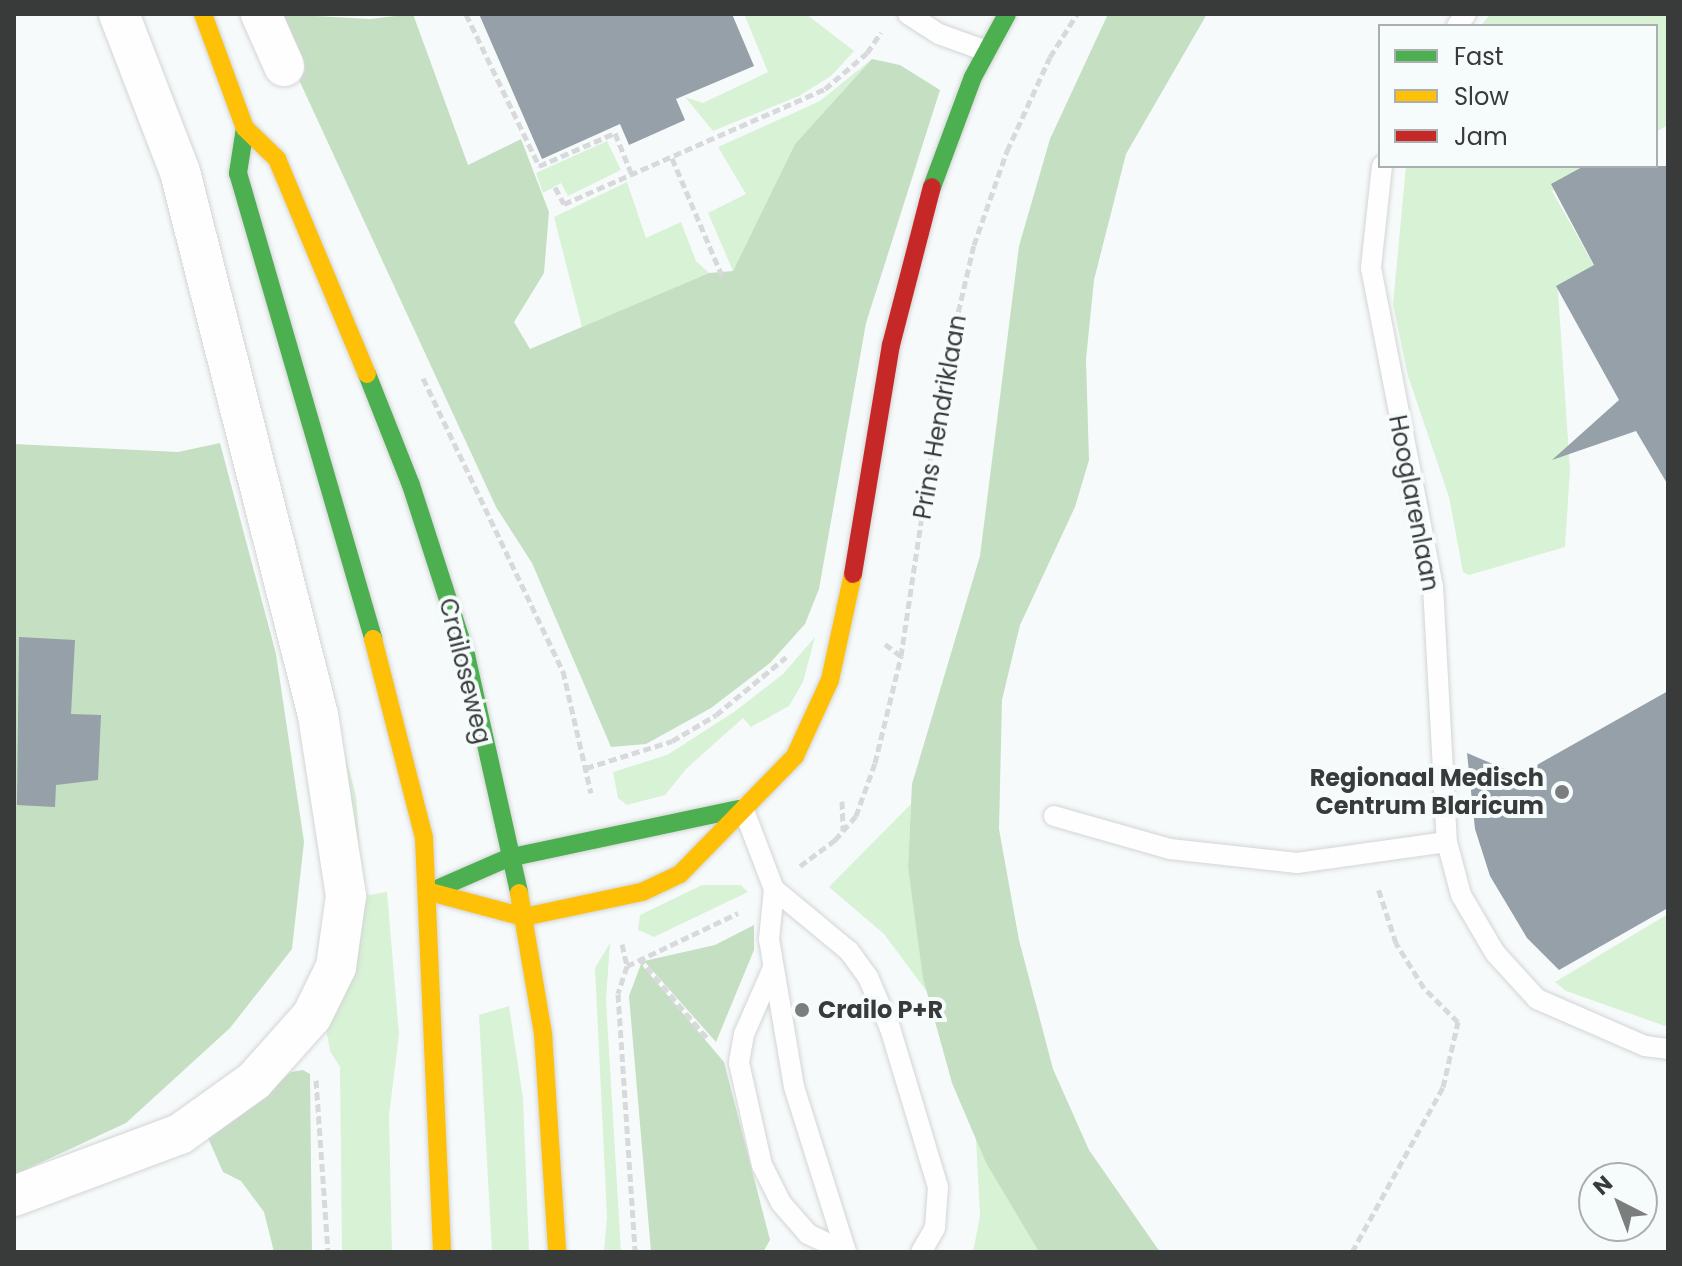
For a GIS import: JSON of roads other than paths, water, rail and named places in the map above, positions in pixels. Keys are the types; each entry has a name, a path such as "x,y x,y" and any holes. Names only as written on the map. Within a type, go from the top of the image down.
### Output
{"main road":[{"name":"Crailoseweg","path":"203,14 245,128 277,159 411,485 466,655 508,858 524,917 547,1064 557,1252"},
{"path":"430,892 524,917 642,892 680,874 795,756 830,680 848,603 891,345 931,189 986,51 1007,14"},
{"name":"Crailoseweg","path":"245,128 238,173 403,741 424,838 430,892 442,1252"},
{"path":"430,892 508,858 743,808"}],"street":[{"path":"14,1196 180,1134 254,1081 312,1016 336,967 346,896 318,715 180,172 119,14"},
{"path":"261,14 284,66"}],"lane":[{"path":"908,14 939,34 986,51"},
{"name":"Hooglarenlaan","path":"1382,168 1371,268 1433,586 1447,842 1461,895 1495,953 1537,999 1645,1046 1668,1049"},
{"path":"743,808 774,889 769,939 794,1087 846,1252"},
{"path":"1054,816 1170,849 1297,863 1447,842"},
{"path":"774,889 849,951 868,977 890,1028 938,1187 935,1228 921,1252"},
{"path":"773,968 744,1034 739,1063 762,1165 781,1203 808,1234 846,1252"}],"place":[{"name":"Regionaal Medisch Centrum Blaricum","path":"1562,792"},
{"name":"Crailo P+R","path":"802,1010"}]}
